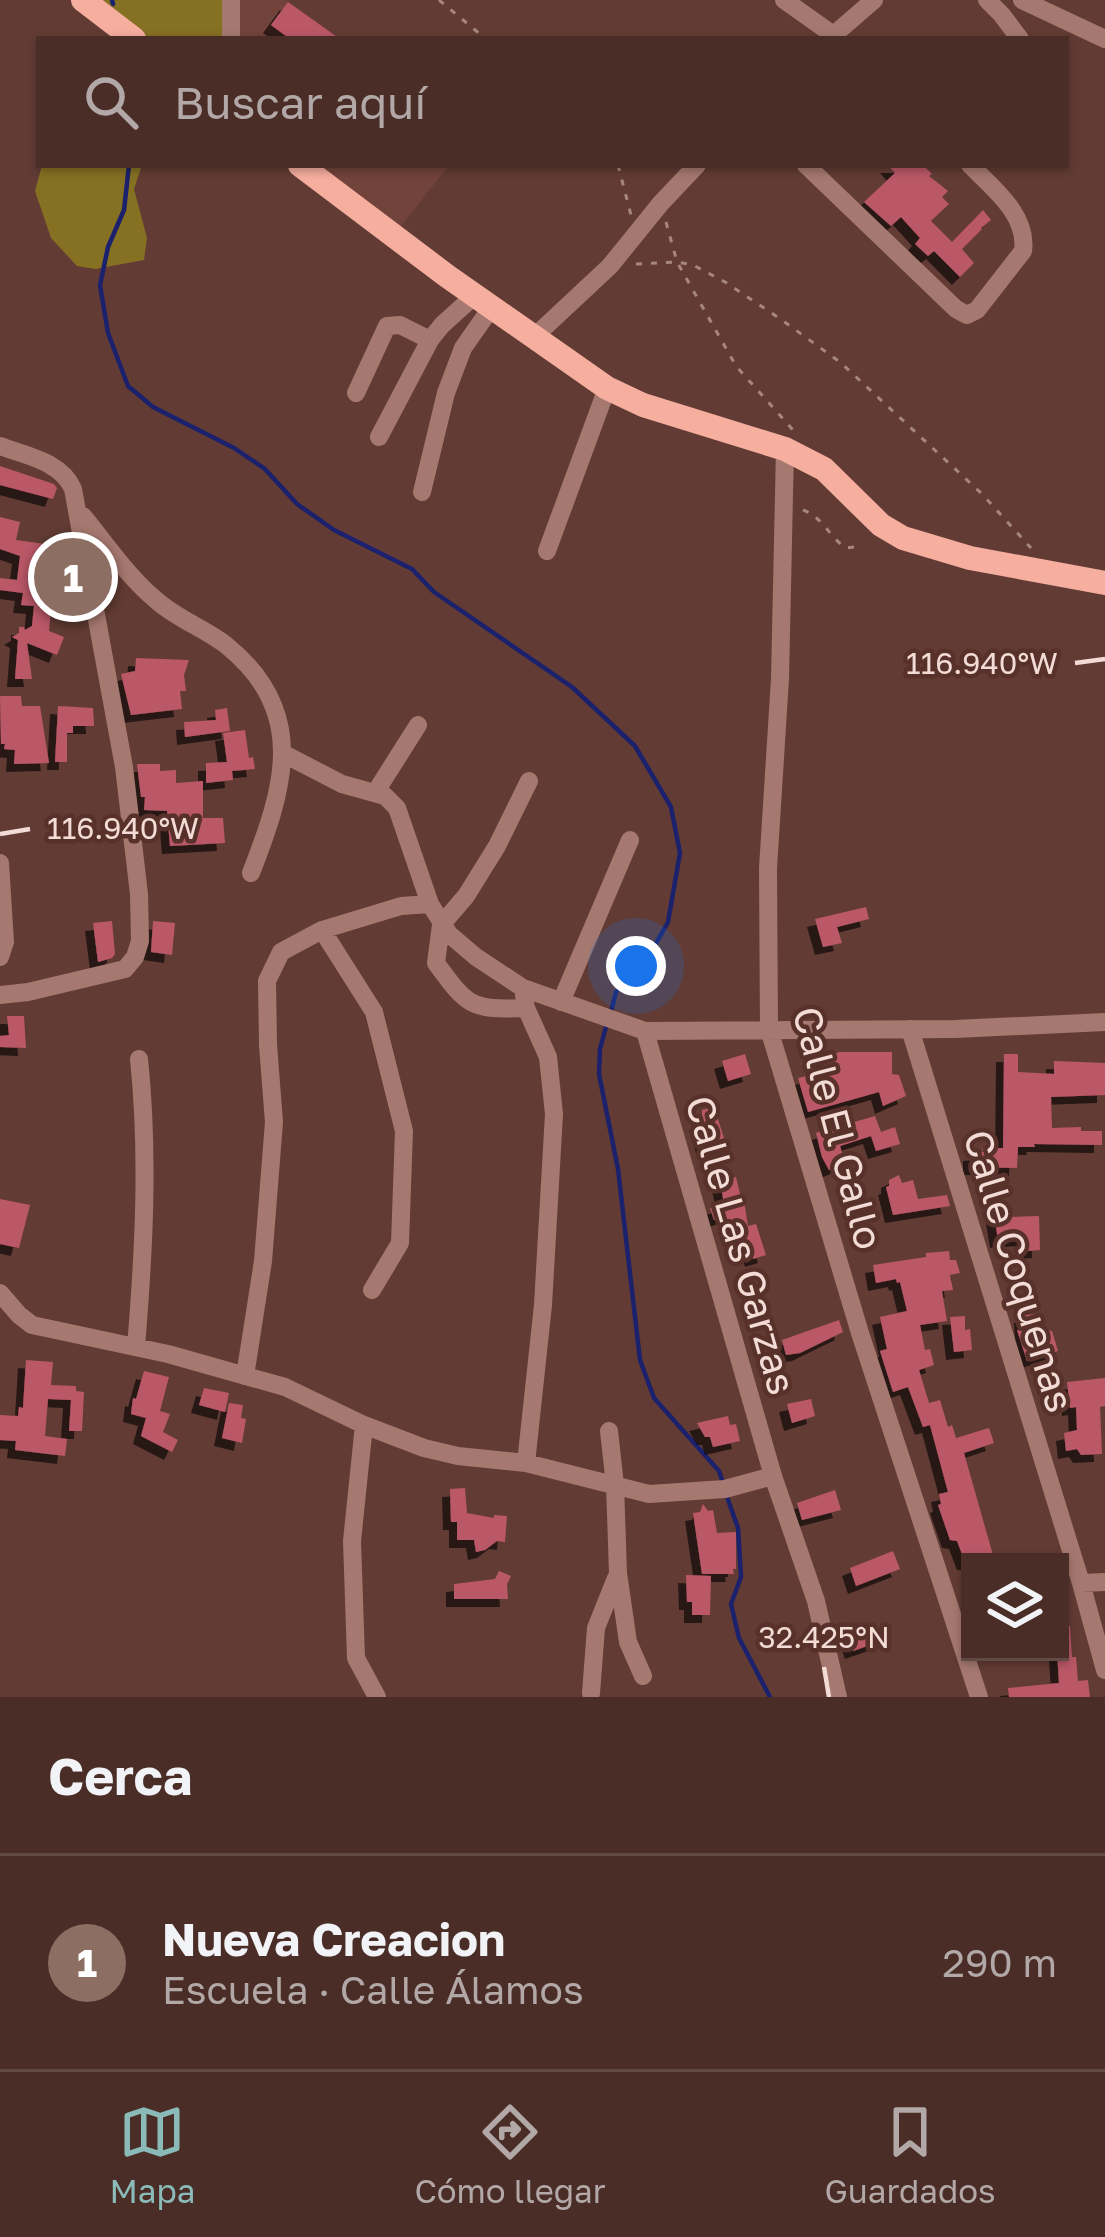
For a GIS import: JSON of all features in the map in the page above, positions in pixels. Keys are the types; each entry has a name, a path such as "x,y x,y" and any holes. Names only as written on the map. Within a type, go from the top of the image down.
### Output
{"main road":[{"path":"83,0 130,36"},
{"path":"304,168 482,302 607,388 644,405 789,440 881,525 903,538 945,552 1105,583"}],"street":[{"path":"231,0 235,36"},
{"path":"784,0 831,36"},
{"path":"836,36 874,0"},
{"path":"987,0 1018,36"},
{"path":"1022,0 1068,31 1105,39"},
{"path":"532,338 610,266 695,168"},
{"path":"809,168 967,315 977,310 1023,251 1024,240 1014,211 973,168"},
{"path":"380,437 430,340 482,302"},
{"path":"422,492 446,393 482,302"},
{"path":"356,392 387,326 400,325 430,340"},
{"path":"547,551 607,388"},
{"name":"Calle El Gallo","path":"789,440 768,868 769,1029 860,1333 979,1697"},
{"path":"0,446 58,468 69,479 80,513 124,767 140,941 125,969 0,995"},
{"path":"80,513 159,604 223,642 259,679 273,705 284,754 274,813 251,872"},
{"path":"375,793 418,725"},
{"path":"284,754 342,784 385,796 397,808 441,925 525,998 548,1057 554,1114 543,1305 526,1463"},
{"path":"530,781 497,846 466,896 441,925 436,963 460,996 488,1009 525,998 560,1002 645,1031 1105,1022"},
{"path":"560,1002 630,840"},
{"path":"0,863 5,942 0,957"},
{"path":"245,1376 263,1261 274,1122 267,981 281,952 322,930 401,907 430,904"},
{"path":"322,930 374,1012 404,1130 400,1243 372,1290"},
{"name":"Calle Coquenas","path":"910,1029 1105,1670"},
{"name":"Calle Las Garzas","path":"645,1031 773,1476 816,1601 838,1697"},
{"path":"136,1347 144,1250 145,1116 139,1059"},
{"path":"0,1293 32,1325 285,1387 424,1448 526,1463 649,1494 724,1489 773,1476"},
{"path":"364,1425 352,1541 356,1658 377,1697"},
{"path":"609,1430 618,1573 628,1642 644,1676"},
{"path":"591,1693 596,1628 618,1573"},
{"path":"1081,1582 1105,1582"}],"path":[{"path":"440,0 482,36"},
{"path":"619,168 635,234"},
{"path":"661,202 677,262 736,366 789,440"},
{"path":"610,266 693,265 840,362 982,494 1029,545 1043,571"},
{"path":"786,505 811,512 846,548 862,546"}],"shaded area":[{"path":"94,0 227,0 227,36 140,36"},
{"path":"240,0 286,0 334,36 240,36"},
{"path":"41,168 141,168 134,189 147,238 144,260 95,269 77,266 51,238 35,191"},
{"path":"316,168 447,168 399,229"}],"building":[{"path":"288,2 336,36 286,36 271,25"},
{"path":"891,168 926,168 948,191 942,197 949,204 931,221 952,242 983,210 991,220 962,249 974,263 960,277 934,251 928,256 915,244 920,238 901,217 891,226 864,202 895,173"},
{"path":"0,466 54,484 53,499 0,485"},
{"path":"0,517 20,522 16,540 52,545 47,582 58,583 57,609 51,609 49,631 64,637 57,655 27,643 32,679 15,679 18,640 12,637 19,627 32,626 34,606 21,605 23,593 0,590 0,578 17,580 20,556 0,549"},
{"path":"136,658 189,660 186,691 180,691 182,709 131,715 121,674 135,671"},
{"path":"0,696 21,696 22,706 40,706 49,763 14,764 15,750 1,744"},
{"path":"58,706 93,708 94,726 73,726 73,733 67,733 67,762 55,762"},
{"path":"227,708 230,731 185,737 184,722 216,720 215,710"},
{"path":"245,730 255,769 232,771 233,780 206,783 206,763 227,762 223,733"},
{"path":"137,764 176,770 176,783 203,781 203,818 223,818 225,843 170,846 167,811 144,810"},
{"path":"866,907 869,919 837,927 842,943 823,947 815,919"},
{"path":"112,921 115,954 98,962 93,923"},
{"path":"153,921 175,923 172,955 151,952"},
{"path":"7,1016 24,1016 26,1048 0,1047 0,1036 9,1035"},
{"path":"892,1052 892,1074 899,1075 906,1096 883,1106 879,1092 808,1112 798,1078 821,1073 823,1056"},
{"path":"745,1054 751,1074 728,1081 722,1061"},
{"path":"1004,1054 1018,1054 1018,1072 1054,1074 1054,1061 1105,1063 1105,1095 1051,1097 1052,1128 1102,1131 1102,1145 1034,1144 1018,1147 1017,1168 971,1167 971,1153 1003,1148"},
{"path":"714,1107 724,1138 704,1145 697,1122 702,1121 702,1110"},
{"path":"875,1116 881,1132 895,1127 900,1144 876,1151 871,1136 840,1146 845,1163 829,1170 816,1133"},
{"path":"899,1175 902,1183 913,1180 918,1199 947,1195 950,1206 893,1215 886,1187"},
{"path":"736,1177 748,1226 756,1224 766,1255 753,1259 748,1243 741,1244 738,1227 729,1229 726,1216 714,1220 710,1208 724,1204 720,1182"},
{"path":"0,1199 30,1205 19,1248 0,1244"},
{"path":"994,1215 1039,1216 1040,1250 1028,1251 1027,1238 998,1240"},
{"path":"949,1251 960,1273 950,1275 953,1290 942,1291 947,1321 920,1325 934,1365 919,1370 929,1403 940,1400 956,1438 989,1428 994,1443 964,1453 992,1553 962,1553 957,1541 950,1540 938,1505 939,1494 948,1492 930,1425 923,1427 908,1387 893,1392 880,1351 887,1349 880,1317 907,1311 900,1282 876,1283 873,1265 926,1257 926,1253"},
{"path":"1041,1314 1042,1330 1052,1331 1058,1351 1027,1361 1017,1330 1023,1330 1022,1315"},
{"path":"965,1316 972,1350 954,1352 950,1317"},
{"path":"839,1320 843,1332 786,1355 782,1340"},
{"path":"26,1360 53,1362 51,1385 76,1386 76,1391 84,1392 82,1431 69,1431 71,1400 48,1399 45,1436 67,1439 65,1456 15,1450 16,1441 0,1440 0,1415 18,1416 19,1407 23,1408"},
{"path":"144,1371 169,1377 160,1411 170,1414 163,1432 178,1440 172,1452 141,1436 146,1418 131,1414"},
{"path":"1105,1378 1105,1406 1100,1407 1102,1454 1066,1451 1064,1433 1077,1430 1076,1407 1070,1408 1067,1382"},
{"path":"204,1388 229,1393 225,1412 199,1405"},
{"path":"811,1399 815,1416 792,1423 787,1404"},
{"path":"229,1403 243,1405 242,1443 222,1438"},
{"path":"728,1416 730,1425 736,1424 740,1441 713,1447 697,1423"},
{"path":"465,1488 467,1513 507,1516 505,1542 476,1552 474,1540 457,1540 450,1489"},
{"path":"835,1490 841,1510 802,1520 797,1503"},
{"path":"703,1504 713,1510 717,1533 736,1532 734,1574 702,1574 693,1513 700,1512"},
{"path":"893,1551 900,1569 856,1586 850,1568"},
{"path":"499,1571 511,1576 508,1599 454,1599 454,1584 495,1579"},
{"path":"686,1575 711,1576 710,1615 692,1615"},
{"path":"869,1625 876,1643 853,1651 847,1633"},
{"path":"1070,1626 1078,1681 1088,1680 1090,1697 1009,1697 1008,1688 1059,1683 1058,1661 1069,1661"}],"waterway":[{"path":"112,0 113,4"},
{"path":"129,168 124,210 108,247 100,285 108,333 128,386 153,407 265,469 297,504 334,530 412,569 434,592 572,687 635,746 671,807 680,853 668,922 645,963 616,992 611,1012"},
{"path":"607,1023 599,1074 618,1169 640,1360 654,1398 719,1471 723,1483"},
{"path":"726,1494 738,1528 741,1577 731,1604 739,1638 770,1697"}],"place":[{"name":"Nueva Creacion","path":"73,577"}]}
